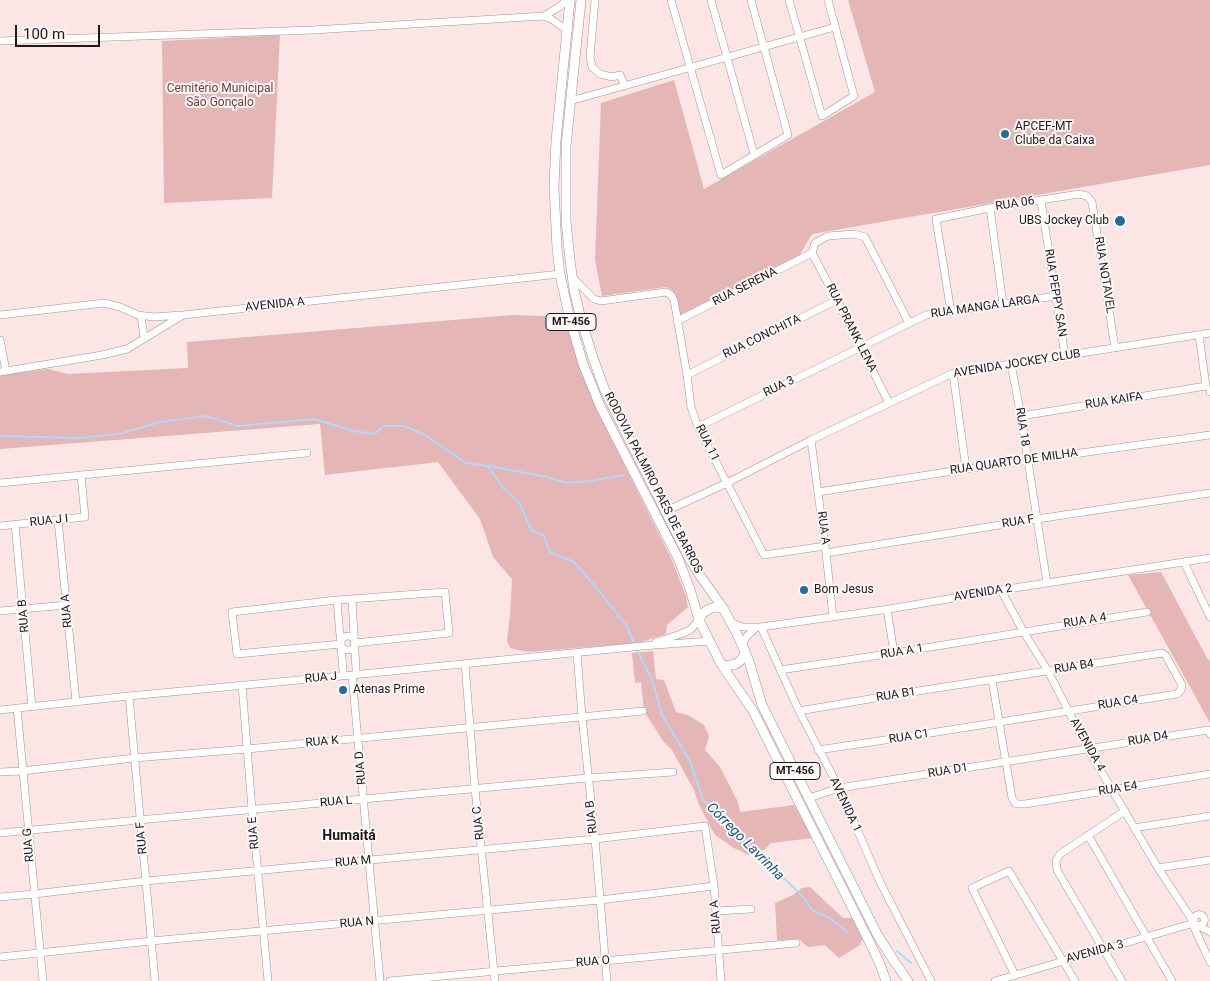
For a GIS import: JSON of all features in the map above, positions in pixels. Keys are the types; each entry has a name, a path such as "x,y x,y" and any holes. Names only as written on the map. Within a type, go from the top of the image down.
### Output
{"main road":[{"name":"RODOVIA PALMIRO PAES DE BARROS","path":"569,0 568,31 556,142 554,187 560,274 569,316 583,364 601,408 678,558 700,620 721,664 753,711 873,949 886,981"},
{"name":"RODOVIA PALMIRO PAES DE BARROS","path":"581,0 566,146 566,221 572,277 580,315 604,388 689,558 732,624 744,649 762,705 877,934 908,981"},
{"path":"700,620 703,613 709,609 723,608"},
{"path":"721,664 726,666 736,664 741,660 744,649"}],"street":[{"path":"0,42 313,30 544,16 569,0"},
{"path":"595,0 590,58 592,67 600,74 620,75 625,86"},
{"path":"671,0 720,175 788,135 750,0"},
{"path":"711,0 754,154"},
{"path":"789,0 822,116 854,96 828,0"},
{"path":"544,16 568,31"},
{"path":"570,101 835,27"},
{"name":"RUA 06","path":"951,312 936,219 990,208 1079,194 1087,196 1092,202"},
{"name":"RUA PEPPY SAN","path":"1041,201 1065,356"},
{"name":"RUA NOTAVEL","path":"1092,202 1115,348"},
{"path":"990,208 1003,304"},
{"path":"812,253 816,243 828,236 854,234 864,237 909,323"},
{"name":"RUA PRANK LENA","path":"812,253 838,300 889,403"},
{"name":"RUA SERENA","path":"677,321 812,253"},
{"name":"AVENIDA A","path":"3,371 102,355 127,349 183,315 560,274"},
{"name":"RUA 11","path":"572,277 594,299 601,301 666,292 672,295 692,407 698,428 764,555"},
{"name":"RUA MANGA LARGA","path":"861,348 926,315 1056,296"},
{"name":"RUA CONCHITA","path":"687,375 838,300"},
{"path":"0,314 104,303 142,316 183,315"},
{"path":"142,316 144,338"},
{"name":"AVENIDA JOCKEY CLUB","path":"727,483 811,440 952,373 1210,333"},
{"path":"1199,335 1209,390"},
{"path":"0,340 3,371"},
{"name":"RUA 3","path":"698,428 861,348"},
{"name":"RUA 18","path":"1011,364 1037,519"},
{"path":"952,373 966,468"},
{"name":"RUA KAIFA","path":"1021,416 1209,390"},
{"name":"RUA QUARTO DE MILHA","path":"818,492 966,468 1210,435"},
{"name":"RUA A","path":"811,440 833,617"},
{"path":"0,483 307,453"},
{"name":"RUA J I","path":"0,526 85,518 81,474"},
{"path":"666,511 727,483"},
{"name":"RUA F","path":"764,555 826,550 1210,493"},
{"path":"1037,519 1047,583"},
{"name":"RUA A","path":"58,520 76,702"},
{"name":"RUA B","path":"15,524 32,707"},
{"name":"AVENIDA 2","path":"732,624 742,628 758,628 1210,558"},
{"path":"1184,562 1210,617"},
{"name":"AVENIDA 4","path":"1001,590 1023,631 1048,671 1088,749 1158,868 1178,899 1202,921 1210,932"},
{"path":"445,592 449,633 355,643 354,647 349,650 345,650 341,644 236,654 232,612 337,600 445,592"},
{"name":"RUA D","path":"352,599 358,738 380,981"},
{"path":"337,600 344,671"},
{"path":"0,611 67,605"},
{"path":"887,609 894,653"},
{"name":"RUA A 4","path":"1023,631 1147,612"},
{"name":"RUA J","path":"642,646 682,634 690,630 700,620"},
{"path":"744,649 744,641 747,636 758,628"},
{"name":"AVENIDA 1","path":"758,628 838,788 880,882 931,981"},
{"name":"RUA A 1","path":"780,670 1023,631"},
{"name":"RUA J","path":"0,710 354,672 465,664 710,641"},
{"name":"RUA B","path":"577,653 607,981"},
{"name":"RUA B4","path":"992,680 1162,653 1166,656 1182,685 1181,690 1177,694"},
{"name":"RUA C","path":"465,664 475,789 495,981"},
{"path":"992,680 1006,762"},
{"name":"RUA B1","path":"799,711 992,680"},
{"name":"RUA E","path":"242,685 268,981"},
{"name":"RUA C4","path":"1000,722 1177,694"},
{"name":"RUA F","path":"129,696 155,981"},
{"name":"RUA G","path":"17,708 43,981"},
{"name":"RUA K","path":"0,772 643,711"},
{"name":"RUA C1","path":"818,750 1000,722"},
{"name":"RUA D4","path":"1088,749 1209,732"},
{"name":"RUA D1","path":"809,798 838,788 1088,749"},
{"name":"RUA E4","path":"1006,762 1012,798 1016,804 1210,774"},
{"name":"RUA L","path":"0,833 588,778 673,772"},
{"path":"1122,981 1057,870 1056,861 1060,854 1125,811"},
{"path":"1134,828 1210,816"},
{"name":"RUA A","path":"705,826 714,886 722,981"},
{"name":"RUA M","path":"0,897 146,881 594,839 705,826"},
{"path":"1088,836 1172,981"},
{"path":"1158,868 1210,860"},
{"path":"1015,975 972,888 1009,871 1076,981"},
{"name":"RUA N","path":"0,957 600,900 714,886"},
{"path":"716,912 751,909"},
{"path":"1202,921 1210,962"},
{"name":"AVENIDA 3","path":"995,981 1202,921"},
{"name":"RUA O","path":"390,981 796,943"}],"green space":[{"name":"APCEF-MT Clube da Caixa","path":"848,0 1210,0 1210,165 812,234 798,258 680,315 676,295 666,287 602,296 595,260 601,103 674,80 704,189 875,92"},
{"name":"Cemitério Municipal São Gonçalo","path":"280,35 272,198 164,203 162,41"},
{"path":"513,315 565,317 594,404 672,560 686,596 688,607 667,625 666,634 638,643 528,652 510,648 507,641 512,579 493,557 480,519 438,462 325,475 320,424 0,449 0,375 48,369 68,374 188,368 187,342"},
{"path":"1161,572 1210,661 1210,723 1128,575"},
{"path":"653,651 656,679 664,680 676,712 688,715 704,725 709,736 705,750 720,767 738,802 740,812 794,805 813,838 771,843 764,850 749,855 734,848 715,835 699,805 694,790 672,750 663,741 644,711 641,682 635,683 632,653"},
{"path":"810,887 843,918 853,918 863,937 860,945 839,958 825,945 808,947 799,939 777,940 775,903 793,895 802,888"}],"waterway":[{"name":"Córrego Lavrinha","path":"0,436 78,438 119,434 160,422 206,416 238,426 314,419 353,431 375,434 383,426 404,426 425,435 466,463 488,466 504,489 519,502 531,530 544,536 550,552 574,562 626,625 635,645"},
{"path":"489,466 547,477 567,483 624,475"},
{"name":"Córrego Lavrinha","path":"637,650 653,682 662,715 690,761 703,800 720,813 759,857 804,898 812,910 831,919 847,932"},
{"name":"Córrego Lavrinha","path":"897,951 911,963"}],"place":[{"name":"APCEF-MT Clube da Caixa","path":"1005,134"},
{"name":"UBS Jockey Club","path":"1120,221"},
{"name":"Bom Jesus","path":"804,590"},
{"name":"Atenas Prime","path":"343,690"}],"district":[{"name":"Humaitá","path":"349,836"}]}
